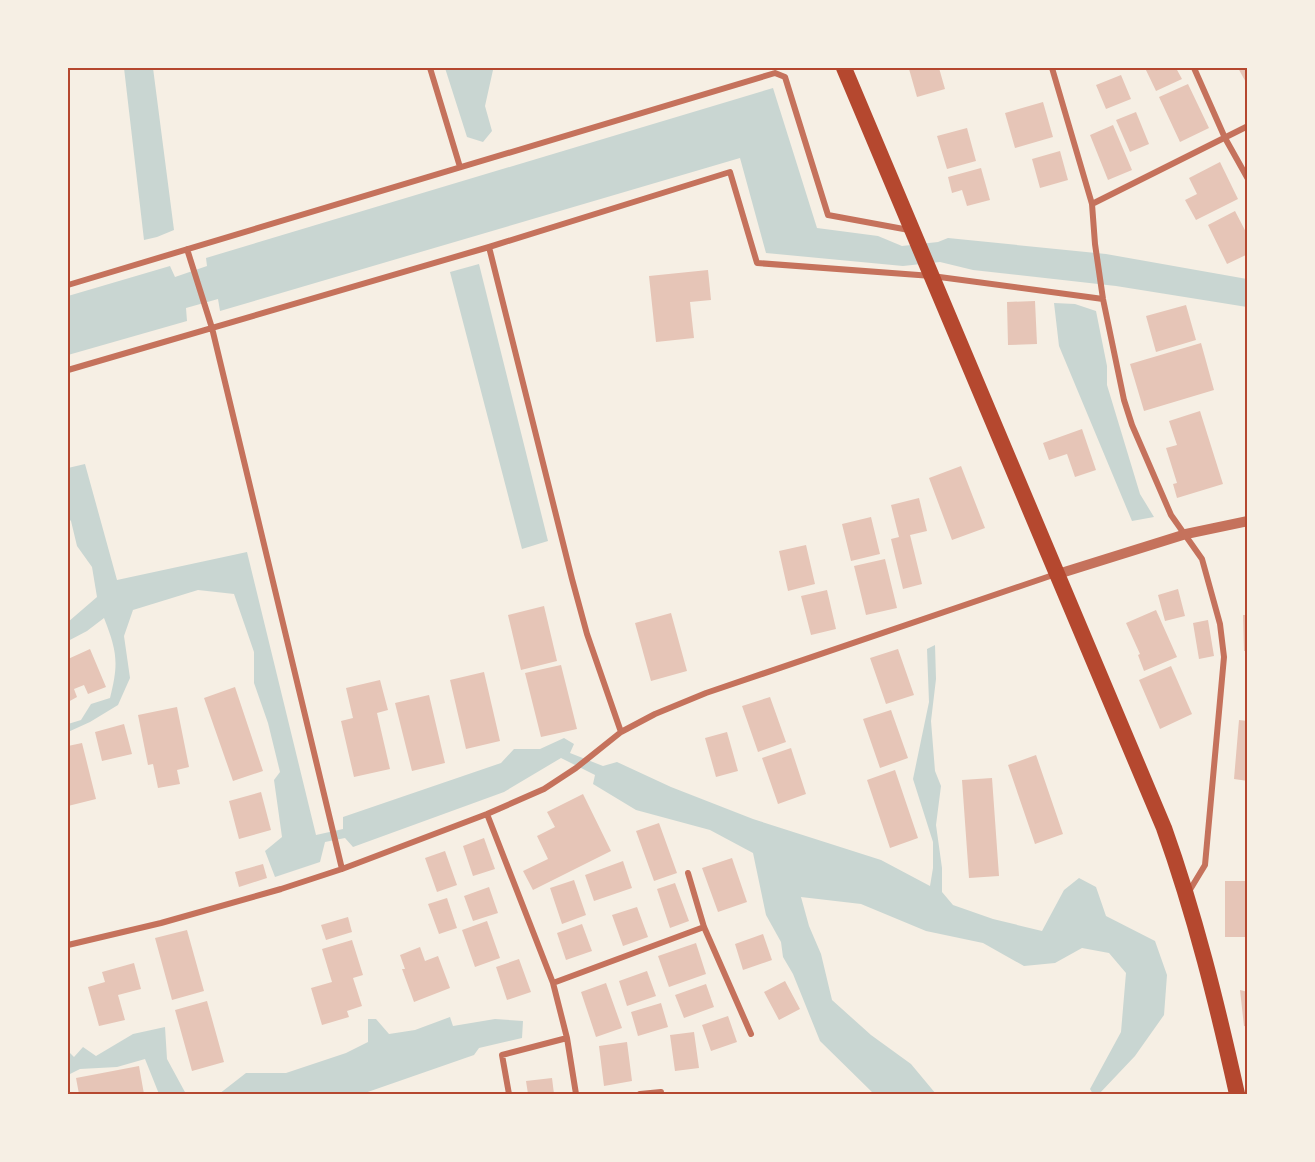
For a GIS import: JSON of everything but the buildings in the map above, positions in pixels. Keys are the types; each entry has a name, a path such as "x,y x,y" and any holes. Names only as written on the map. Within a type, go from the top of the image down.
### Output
{"highway":[{"path":"844,68 1164,828 1187,893 1202,947 1237,1095"}],"street":[{"path":"430,68 460,167"},
{"path":"1052,68 1092,204 1103,299 1124,400 1132,425 1171,515 1202,559 1220,624 1224,657 1205,865 1187,893"},
{"path":"1194,68 1225,138 1248,179"},
{"path":"68,285 775,73 785,77 828,216 913,231"},
{"path":"1092,204 1248,126"},
{"path":"68,370 489,247 730,172 757,263 932,276 1103,299"},
{"path":"489,247 572,579 587,634 621,732"},
{"path":"187,249 212,328 342,869"},
{"path":"68,945 161,923 280,889 342,869 487,814 544,789 576,768 621,732 655,714 706,693 1058,574 1186,534 1248,521"},
{"path":"487,814 553,983 567,1038 576,1095"},
{"path":"688,873 704,927 751,1034"},
{"path":"553,983 704,927"},
{"path":"509,1095 502,1055 567,1038"},
{"path":"640,1095 661,1092"}],"shaded area":[{"path":"124,68 153,68 174,230 144,240"},
{"path":"445,68 492,68 485,106 492,131 483,142 467,137"},
{"path":"773,88 817,228 878,236 902,246 938,242 948,238 1106,254 1247,279 1247,307 1116,286 973,270 940,262 903,266 766,253 740,158 220,311 218,299 186,308 187,321 68,355 68,296 170,266 175,277 207,266 206,258"},
{"path":"479,264 548,541 522,549 450,272"},
{"path":"1054,303 1075,304 1096,311 1107,366 1107,385 1140,494 1154,517 1132,521 1059,346"},
{"path":"85,464 117,580 247,552 316,835 343,829 343,817 501,763 514,749 540,749 564,738 574,744 570,753 603,766 617,762 671,787 753,819 881,860 930,886 933,842 913,779 929,702 927,649 935,645 936,679 931,721 935,771 941,786 936,825 942,868 942,892 953,905 993,919 1042,931 1064,890 1079,878 1096,887 1106,916 1155,941 1167,975 1164,1015 1135,1056 1099,1094 1093,1094 1090,1089 1121,1032 1126,973 1109,953 1082,948 1055,963 1024,966 983,943 926,931 861,904 801,897 809,926 821,954 832,1000 871,1035 911,1064 936,1094 874,1094 820,1041 793,974 783,957 781,942 766,915 753,853 710,830 636,810 593,784 595,775 561,758 504,792 353,847 345,838 325,842 320,862 275,877 265,851 282,837 274,780 280,772 268,723 254,683 254,652 234,594 198,590 133,610 124,636 130,678 118,705 68,732 68,724 81,720 91,704 110,698 115,675 114,649 104,618 87,631 68,641 68,622 97,597 92,567 77,546 71,521 68,518 68,468"},
{"path":"450,1017 453,1026 495,1019 523,1021 522,1038 479,1048 474,1055 362,1094 219,1094 246,1073 286,1073 346,1053 368,1042 368,1019 376,1019 389,1034 415,1030"},
{"path":"165,1027 167,1059 186,1094 159,1094 145,1059 117,1067 80,1069 68,1075 68,1051 74,1057 83,1047 96,1056 133,1034"}]}
